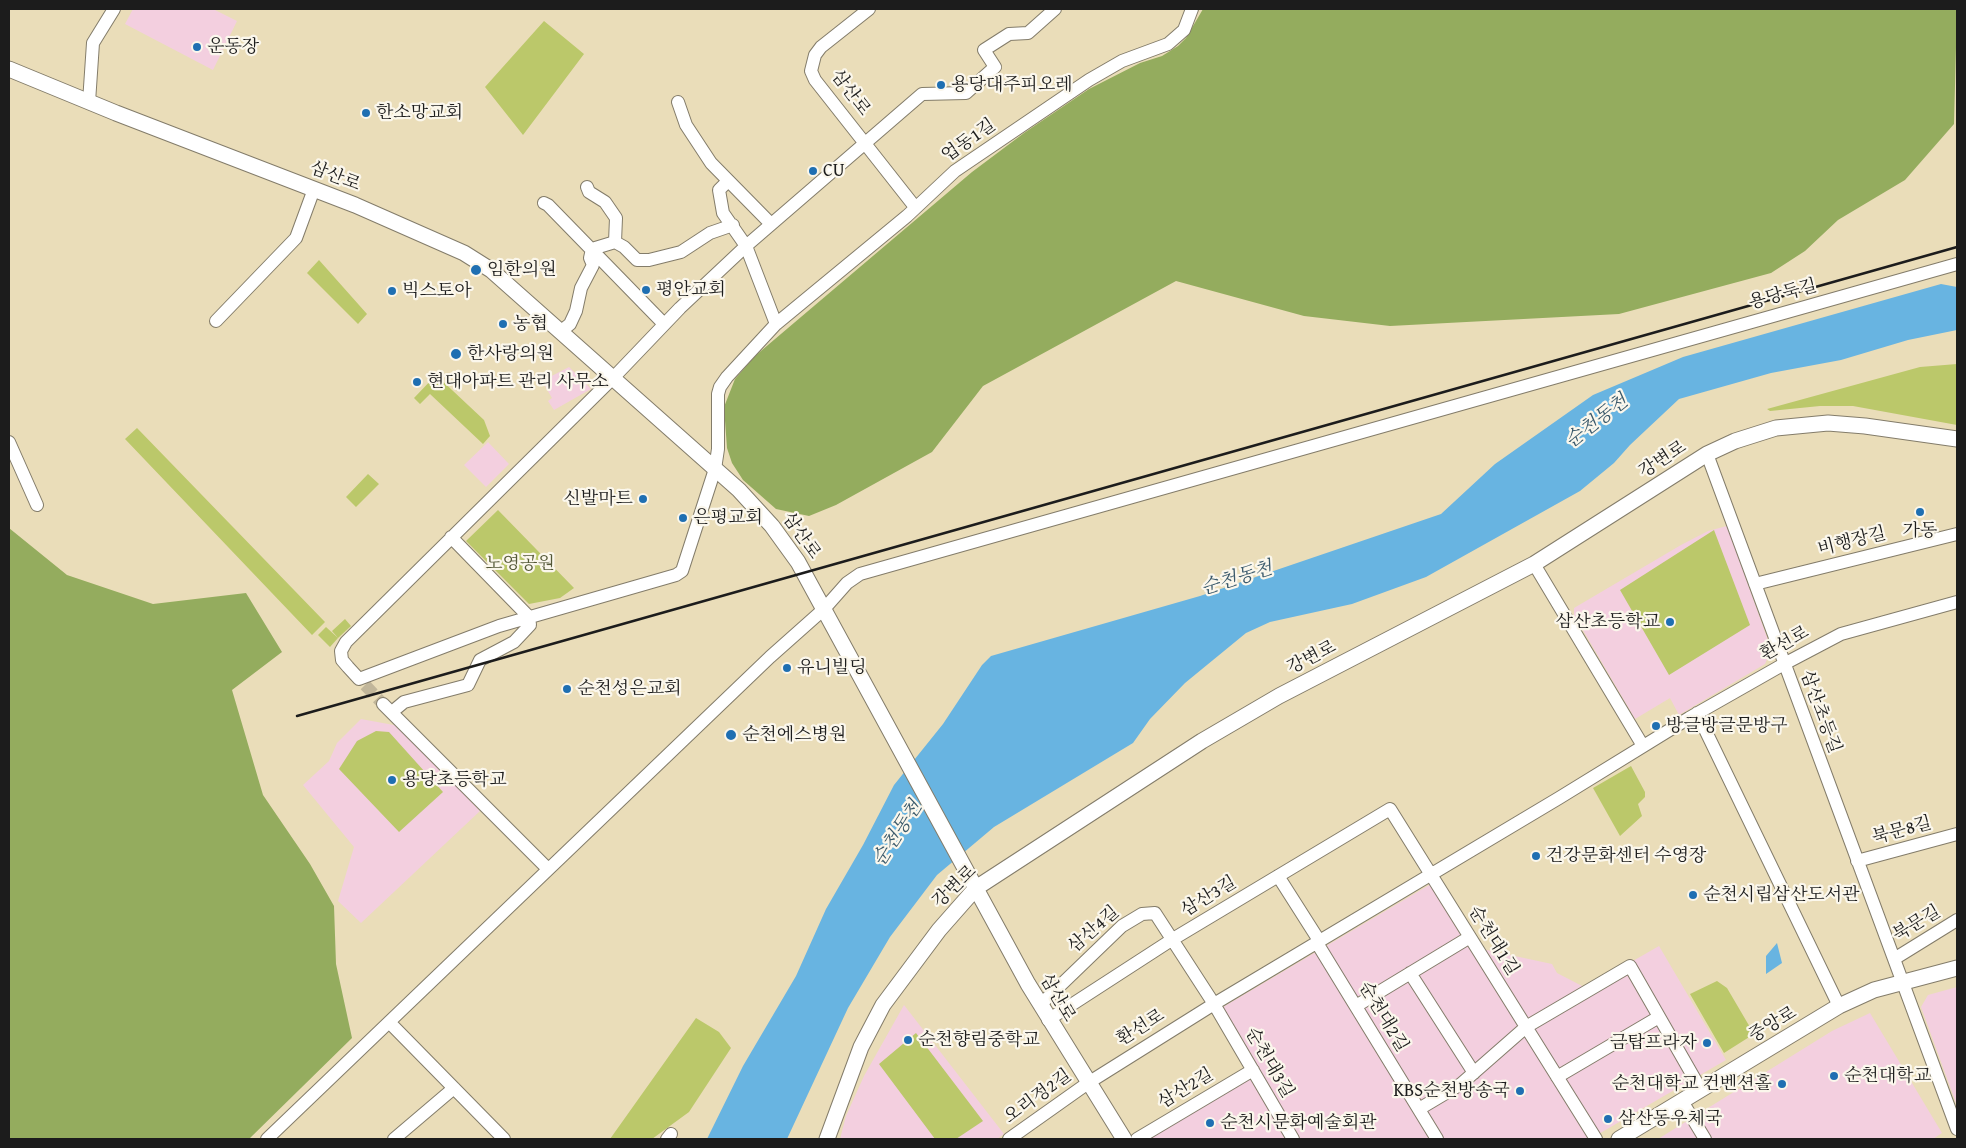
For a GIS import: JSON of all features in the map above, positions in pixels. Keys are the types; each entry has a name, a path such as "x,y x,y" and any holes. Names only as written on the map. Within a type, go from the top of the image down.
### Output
{"main road":[{"name":"삼산로","path":"9,69 314,189 464,253 491,270 614,377 739,490 772,526 798,562 1048,1020 1124,1139"},
{"name":"강변로","path":"827,1139 861,1047 883,1005 933,936 976,888 1255,710 1534,564 1707,454 1753,434 1776,428 1818,424 1865,426 1957,439"},
{"name":"중앙로","path":"1619,1139 1839,1006 1874,990 1957,968"}],"street":[{"path":"89,102 93,43 114,9"},
{"name":"삼산로","path":"869,9 821,47 815,55 812,71 815,80 916,207"},
{"path":"864,144 922,94 966,93 995,67 984,50 1009,34 1028,32 1055,9"},
{"name":"업동1길","path":"529,617 682,572 715,469 718,449 720,387 776,324 916,207 955,171 1089,80 1122,61 1159,48 1172,40 1184,30 1192,9"},
{"path":"678,102 686,125 700,148 728,181 772,224"},
{"name":"삼산로","path":"614,377 664,324 746,246 864,144"},
{"path":"728,181 719,190 723,213 746,246 776,324"},
{"path":"587,187 589,192 605,202 616,218 615,242"},
{"path":"216,321 296,238 314,189"},
{"path":"544,203 664,324"},
{"path":"560,332 570,324 576,311 581,288 593,264 590,258 592,249 615,242 624,247 637,260 649,260 681,252 710,233 733,225"},
{"path":"1938,270 1957,264"},
{"name":"용당둑길","path":"267,1139 770,657 824,609 847,583 867,571 1619,358 1938,270 1957,273"},
{"path":"529,617 362,682 342,660 341,651 346,642 614,377"},
{"path":"9,442 37,505"},
{"name":"삼산초등길","path":"1707,454 1957,1129"},
{"name":"비행장길","path":"1755,584 1957,534"},
{"path":"451,537 529,617 530,625 520,638 480,660 468,685 388,708 548,869"},
{"path":"1534,564 1643,746"},
{"name":"환선로","path":"1088,1083 1214,1004 1697,713 1784,664 1841,634 1957,602"},
{"path":"1697,713 1839,1006"},
{"name":"삼산3길","path":"1048,1020 1173,939 1390,809 1430,874"},
{"name":"북문8길","path":"1857,861 1957,834"},
{"name":"순천대1길","path":"1430,874 1596,1139"},
{"path":"1278,876 1319,942"},
{"name":"삼산4길","path":"1040,1005 1122,926 1142,914 1155,913 1173,939"},
{"name":"북문길","path":"1894,958 1957,920"},
{"path":"1356,1006 1470,937"},
{"path":"1173,939 1214,1004"},
{"name":"순천대2길","path":"1319,942 1437,1139"},
{"path":"1419,1109 1461,1084 1526,1027 1630,966 1701,1090"},
{"path":"1410,973 1474,1073"},
{"name":"순천대3길","path":"1214,1004 1293,1139"},
{"path":"1557,1077 1659,1017"},
{"path":"389,1022 504,1139"},
{"name":"삼산2길","path":"1137,1139 1253,1070"},
{"name":"오리정2길","path":"1009,1139 1088,1083"},
{"path":"394,1139 454,1088"},
{"path":"1682,1101 1705,1139"}],"shaded area":[{"name":"운동장","path":"133,9 213,9 237,21 213,70 125,24"},
{"path":"569,367 591,389 554,410 548,401 552,398 542,381"},
{"path":"488,442 509,464 486,487 464,465"},
{"name":"삼산초등학교","path":"1727,526 1769,643 1770,653 1765,664 1679,715 1670,698 1635,719 1574,615 1574,608 1681,545 1708,531"},
{"name":"용당초등학교","path":"361,719 399,726 480,811 361,923 338,901 354,847 303,785 329,761 337,743"},
{"path":"1436,881 1482,949 1552,964 1557,973 1586,988 1659,946 1726,1060 1590,1139 1137,1139 1253,1070 1218,1010"},
{"path":"1957,987 1957,1106 1921,1007 1928,995"},
{"name":"순천향림중학교","path":"904,1005 1004,1134 997,1139 840,1139 846,1116 864,1076"},
{"name":"순천대학교","path":"1870,1013 1942,1133 1933,1139 1658,1139 1832,1031"}],"green space":[{"path":"1203,9 1957,9 1954,124 1905,180 1838,220 1805,251 1771,273 1619,314 1390,326 1304,316 1176,281 983,386 932,452 836,505 809,516 776,509 743,480 732,463 727,448 724,407 735,379 755,356 972,172 1024,133 1089,89 1140,63 1162,56 1178,46 1186,38"},
{"path":"544,21 584,54 523,135 485,87"},
{"path":"319,260 367,314 358,324 307,273"},
{"path":"1957,364 1957,425 1853,406 1820,406 1770,411 1767,409 1920,367"},
{"path":"436,375 484,420 490,436 483,444 430,394 420,404 414,398"},
{"path":"137,428 325,622 312,635 125,439"},
{"path":"368,474 379,484 356,507 346,497"},
{"name":"노영공원","path":"498,510 574,588 560,598 529,604 466,541"},
{"path":"9,528 67,575 153,604 246,593 282,652 232,690 263,795 310,864 334,906 336,964 352,1038 249,1139 9,1139"},
{"path":"1714,530 1750,625 1669,675 1620,590"},
{"path":"345,619 351,626 338,638 332,631"},
{"path":"326,627 338,638 330,647 318,635"},
{"name":"용당초등학교","path":"376,731 389,732 443,792 399,832 339,769 357,741"},
{"path":"1631,766 1645,792 1645,797 1638,804 1642,816 1620,836 1593,788"},
{"path":"1717,981 1727,988 1754,1034 1724,1053 1690,994"},
{"path":"696,1018 719,1032 731,1048 689,1112 652,1139 610,1139"},
{"path":"916,1033 983,1121 956,1139 935,1139 879,1064"}],"water":[{"name":"순천동천","path":"1941,284 1957,287 1957,330 1908,340 1841,360 1771,373 1679,399 1630,445 1614,463 1580,491 1426,577 1352,604 1270,622 1246,633 1185,683 1150,719 1133,743 994,827 937,875 890,937 848,1008 787,1139 707,1139 743,1066 796,976 826,909 863,845 894,785 943,724 982,665 991,656 1200,596 1441,514 1495,464 1593,395 1683,357"},
{"path":"1777,943 1782,963 1766,974 1766,956"}],"tunnel":[{"path":"365,685 383,704"}],"railway":[{"path":"297,716 1957,247"}],"place":[{"name":"운동장","path":"197,47"},
{"name":"용당대주피오레","path":"941,85"},
{"name":"한소망교회","path":"366,113"},
{"name":"CU","path":"813,171"},
{"name":"임한의원","path":"476,270"},
{"name":"평안교회","path":"646,290"},
{"name":"빅스토아","path":"392,291"},
{"name":"농협","path":"503,324"},
{"name":"한사랑의원","path":"456,354"},
{"name":"현대아파트 관리 사무소","path":"417,382"},
{"name":"신발마트","path":"643,499"},
{"name":"가동","path":"1920,512"},
{"name":"은평교회","path":"683,518"},
{"name":"삼산초등학교","path":"1670,622"},
{"name":"유니빌딩","path":"787,668"},
{"name":"순천성은교회","path":"567,689"},
{"name":"방글방글문방구","path":"1656,726"},
{"name":"순천에스병원","path":"731,735"},
{"name":"용당초등학교","path":"392,780"},
{"name":"건강문화센터 수영장","path":"1536,856"},
{"name":"순천시립삼산도서관","path":"1693,895"},
{"name":"순천향림중학교","path":"908,1040"},
{"name":"금탑프라자","path":"1707,1043"},
{"name":"순천대학교","path":"1834,1076"},
{"name":"순천대학교 컨벤션홀","path":"1782,1084"},
{"name":"KBS순천방송국","path":"1520,1091"},
{"name":"삼산동우체국","path":"1608,1119"},
{"name":"순천시문화예술회관","path":"1210,1123"}]}
